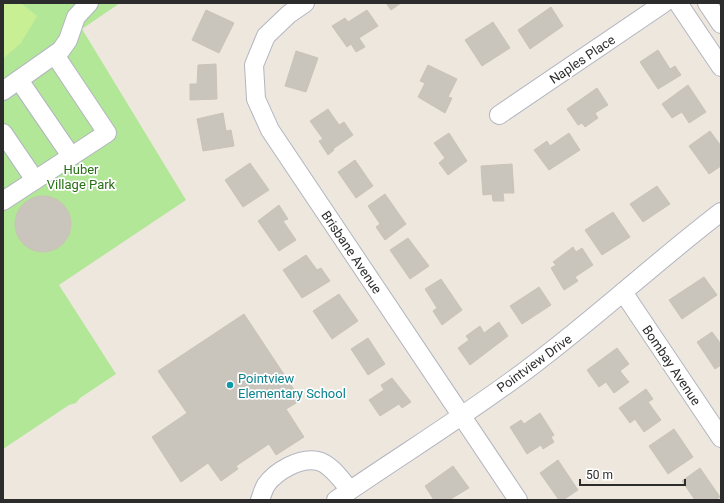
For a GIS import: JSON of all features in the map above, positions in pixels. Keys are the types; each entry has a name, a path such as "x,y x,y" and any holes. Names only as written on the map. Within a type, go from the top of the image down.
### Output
{"street":[{"path":"3,91 61,50 68,40 76,17 89,3"},
{"name":"Brisbane Avenue","path":"305,3 289,14 266,36 254,65 256,99 270,130 518,500"},
{"name":"Naples Place","path":"499,115 664,3"},
{"path":"678,3 721,67"},
{"path":"707,3 721,24"},
{"path":"3,201 107,133 55,55"},
{"path":"19,80 71,156"},
{"path":"3,133 35,180"},
{"name":"Pointview Drive","path":"343,495 461,416 532,366 721,212"},
{"name":"Bombay Avenue","path":"623,292 721,438"},
{"path":"260,500 266,485 280,472 301,461 319,461 334,472 343,495"}],"green space":[{"name":"Huber Village Park","path":"3,3 120,3 82,29 186,200 59,285 116,374 80,398 76,403 69,405 3,449"},
{"path":"3,3 21,3 37,16 21,43 3,59"}],"building":[{"path":"386,3 401,3 391,10"},
{"path":"551,7 563,26 530,49 518,30"},
{"path":"206,10 234,23 219,53 192,40"},
{"path":"367,10 378,26 359,38 365,47 356,52 351,44 347,47 332,26 345,18 348,22"},
{"path":"493,22 510,48 482,66 465,40"},
{"path":"658,50 670,69 675,66 681,75 658,89 640,62"},
{"path":"296,51 318,58 306,92 285,86"},
{"path":"216,64 217,99 190,100 190,84 197,84 198,65"},
{"path":"428,65 457,79 448,97 452,98 445,113 418,97 425,83 420,81"},
{"path":"688,85 706,112 689,123 682,112 672,118 662,104"},
{"path":"597,88 608,105 595,113 598,118 585,127 582,123 578,125 567,109"},
{"path":"328,109 339,125 344,122 353,135 333,149 334,150 328,155 319,141 323,139 310,121"},
{"path":"223,113 226,131 231,130 234,146 203,151 197,119"},
{"path":"710,131 721,146 721,166 709,174 689,146"},
{"path":"449,133 467,161 448,175 439,163 445,158 434,143"},
{"path":"569,133 580,150 549,170 534,150 547,141 550,146"},
{"path":"355,160 373,186 356,198 338,172"},
{"path":"250,163 269,190 243,207 225,180"},
{"path":"512,164 514,193 503,193 504,201 493,201 492,194 483,195 481,166"},
{"path":"657,186 670,204 643,222 630,204"},
{"path":"385,194 406,224 385,240 376,227 380,224 368,206"},
{"path":"43,196 54,198 63,204 69,213 71,224 69,235 63,244 54,250 43,252 32,250 23,244 17,235 15,224 17,213 23,204 32,198"},
{"path":"279,205 288,219 283,221 296,240 279,251 258,221"},
{"path":"613,212 630,237 602,255 585,230"},
{"path":"408,238 429,266 410,279 390,250"},
{"path":"573,247 576,252 582,248 593,265 575,277 578,281 564,290 551,268 556,265 553,262"},
{"path":"306,255 317,270 321,268 330,281 302,298 283,270"},
{"path":"704,277 717,295 682,319 669,300"},
{"path":"441,279 462,310 442,325 433,311 437,308 425,289"},
{"path":"539,287 551,305 522,324 510,306"},
{"path":"339,294 358,321 332,339 313,311"},
{"name":"Pointview Elementary School","path":"244,314 301,400 286,409 304,437 276,455 269,444 236,466 238,469 221,481 208,463 181,482 152,437 187,413 158,371"},
{"path":"499,322 508,336 470,365 458,348 469,340 466,336 480,326 484,333"},
{"path":"712,332 721,344 721,365 715,369 697,342"},
{"path":"368,338 385,364 368,375 351,349"},
{"path":"617,348 629,364 620,371 629,382 614,393 606,382 599,387 587,370"},
{"path":"392,378 411,402 402,408 399,404 380,416 369,400 384,390 381,385"},
{"path":"646,389 653,399 648,402 661,420 644,432 635,419 630,423 619,408"},
{"path":"540,413 554,435 551,437 554,442 543,449 541,445 527,454 510,427 521,420 524,424"},
{"path":"674,429 693,457 668,474 649,446"},
{"path":"558,460 578,490 563,500 559,500 540,473"},
{"path":"453,466 469,488 449,500 434,500 425,486"},
{"path":"700,468 720,497 715,500 695,500 682,481"}],"place":[{"name":"Pointview Elementary School","path":"230,385"}]}
